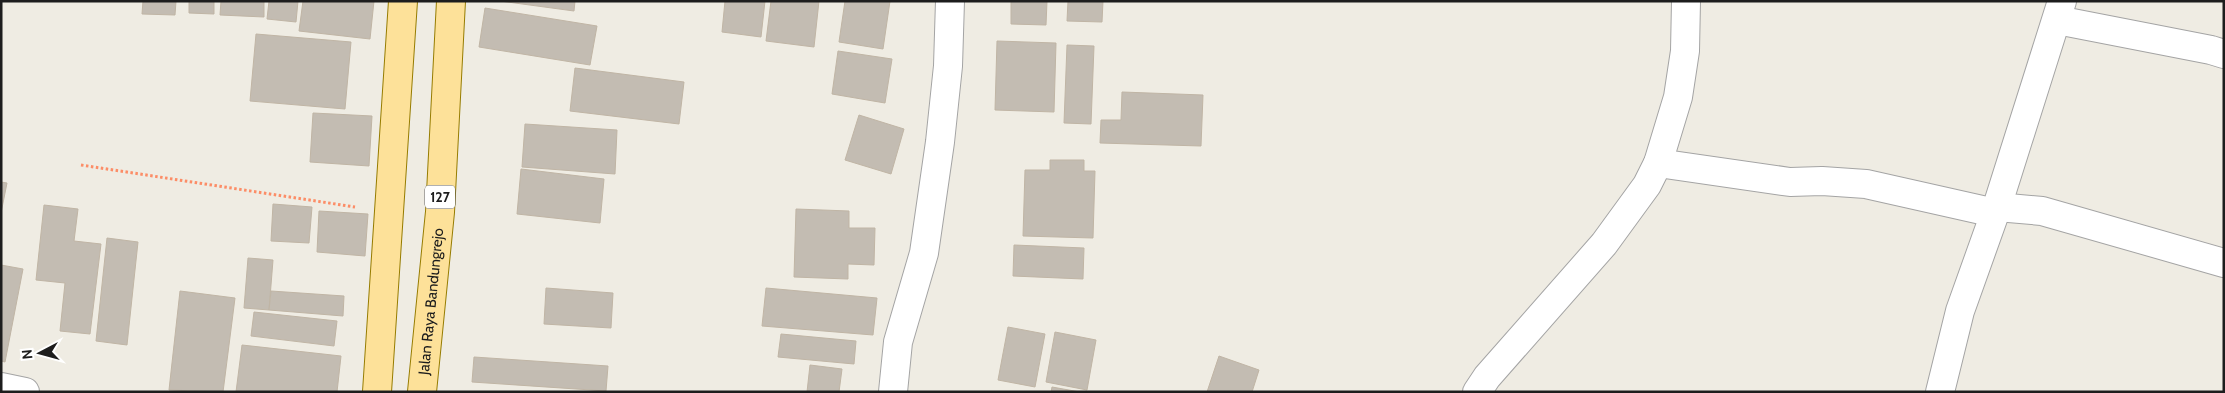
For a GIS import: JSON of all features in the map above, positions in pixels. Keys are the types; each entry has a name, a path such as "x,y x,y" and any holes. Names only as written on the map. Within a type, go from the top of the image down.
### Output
{"main road":[{"path":"377,392 403,1"},
{"name":"Jalan Raya Bandungrejo","path":"422,392 440,212 451,1"}],"street":[{"path":"892,392 898,342 924,254 945,95 950,1"},
{"path":"1477,392 1487,377 1604,244 1647,186 1658,164 1678,97 1685,51 1686,1"},
{"path":"1940,392 1960,311 1996,210 2060,11 2224,54"},
{"path":"1658,164 1790,182 1822,181 1866,184 1996,210 2042,211 2224,263"},
{"path":"1,388 25,392"}],"path":[{"path":"81,165 390,212"}],"building":[{"path":"143,1 176,1 175,15 142,14"},
{"path":"189,1 214,1 214,14 189,13"},
{"path":"221,1 264,1 264,17 220,15"},
{"path":"269,1 298,1 296,22 267,19"},
{"path":"303,1 374,1 370,39 299,31"},
{"path":"500,1 575,1 574,11"},
{"path":"725,1 765,1 761,37 722,32"},
{"path":"771,1 819,1 814,47 766,41"},
{"path":"845,1 890,1 883,49 839,42"},
{"path":"1011,1 1047,1 1046,25 1011,24"},
{"path":"1068,1 1103,1 1102,22 1067,21"},
{"path":"485,8 597,26 590,65 479,47"},
{"path":"256,34 351,42 345,109 250,101"},
{"path":"997,41 1056,43 1054,112 995,110"},
{"path":"1067,45 1094,46 1091,124 1064,123"},
{"path":"838,51 892,59 885,103 832,94"},
{"path":"575,68 684,82 679,124 570,111"},
{"path":"1122,92 1203,95 1201,146 1100,143 1101,120 1121,120"},
{"path":"313,113 372,116 369,166 310,162"},
{"path":"859,115 904,129 891,174 845,160"},
{"path":"525,124 617,130 615,174 522,167"},
{"path":"1050,160 1084,160 1084,171 1095,171 1093,238 1023,236 1025,170 1050,170"},
{"path":"521,169 604,179 600,223 517,214"},
{"path":"1,182 7,183 1,213"},
{"path":"273,204 312,207 309,243 271,241"},
{"path":"44,205 78,209 74,241 101,244 90,334 60,331 65,283 36,280"},
{"path":"796,209 849,211 849,228 875,228 874,265 848,264 848,279 794,277"},
{"path":"319,211 368,214 365,256 317,252"},
{"path":"107,238 138,242 127,345 96,341"},
{"path":"1014,245 1084,248 1083,279 1013,276"},
{"path":"248,258 273,260 269,310 244,308"},
{"path":"1,265 23,269 5,362 1,361"},
{"path":"546,288 613,293 611,328 544,324"},
{"path":"766,288 877,298 873,335 762,326"},
{"path":"180,291 235,298 223,392 169,390"},
{"path":"271,291 344,296 343,316 269,310"},
{"path":"254,312 337,321 334,346 251,336"},
{"path":"1008,327 1045,334 1035,387 998,380"},
{"path":"1055,332 1096,340 1087,390 1046,382"},
{"path":"781,334 856,341 854,364 778,357"},
{"path":"242,345 341,356 337,392 236,392"},
{"path":"1219,356 1259,370 1252,392 1207,392"},
{"path":"474,357 608,366 606,391 472,382"},
{"path":"810,365 842,369 839,392 807,392"},
{"path":"1052,387 1080,392 1051,392"}]}
